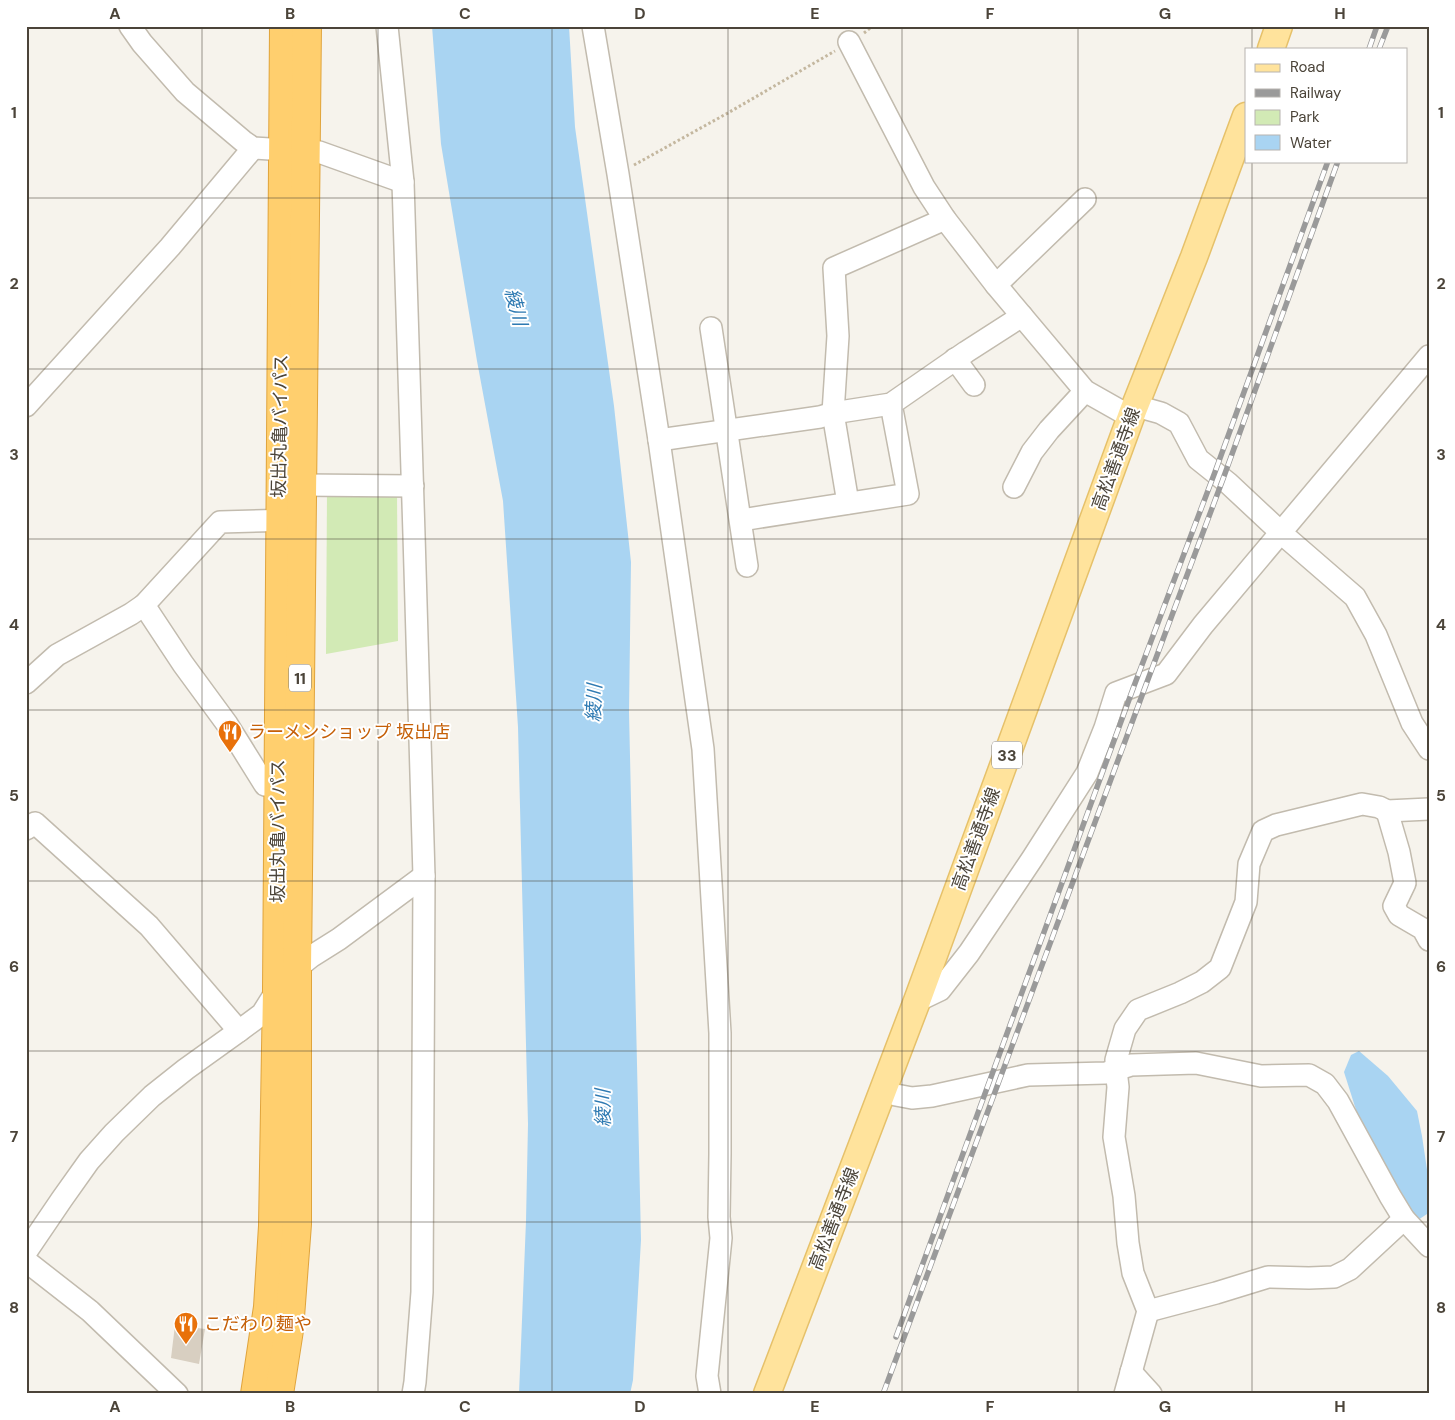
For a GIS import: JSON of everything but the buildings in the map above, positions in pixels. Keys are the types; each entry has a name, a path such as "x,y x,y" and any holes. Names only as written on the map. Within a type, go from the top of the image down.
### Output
{"highway":[{"name":"坂出丸亀バイパス","path":"255,1394 268,1307 273,1226 277,990 291,520 295,149 302,27"},
{"name":"坂出丸亀バイパス","path":"279,1394 290,1320 297,1224 297,968 291,520 302,485 295,149"}],"main road":[{"path":"1271,48 1280,26"},
{"name":"高松善通寺線","path":"767,1394 916,1001 1134,411 1194,258 1245,119"}],"street":[{"path":"130,26 185,92 253,148 270,150 295,149 319,152 403,182"},
{"path":"387,26 403,182 424,876 422,1292 413,1394"},
{"path":"593,26 659,440 703,749 720,1033 719,1216 721,1238 707,1376 710,1394"},
{"path":"849,42 924,187 945,219 996,285 1085,391 1134,411 1161,413 1179,423 1198,458 1355,597 1376,634 1412,723 1429,749"},
{"path":"26,406 170,248 253,148"},
{"path":"996,285 1085,199"},
{"path":"848,503 833,412 838,336 834,268 945,219"},
{"path":"659,440 820,417 833,412 891,404 955,359 1022,316"},
{"path":"711,328 747,566"},
{"path":"916,1001 940,990 969,953 1032,859 1086,773 1106,728 1116,693 1166,674 1203,625 1429,356"},
{"path":"955,359 974,385"},
{"path":"1014,487 1032,452 1031,440 1049,430 1085,391"},
{"path":"741,520 908,494 891,404"},
{"path":"302,485 413,486"},
{"path":"28,679 57,655 144,605 220,522 291,520"},
{"path":"144,605 226,724 265,785"},
{"path":"1125,1394 1148,1311 1133,1273 1124,1196 1114,1137 1118,1087 1116,1060 1125,1029 1138,1010 1202,982 1220,968 1246,902 1249,864 1264,831 1276,824 1362,804 1379,807 1387,811 1429,809"},
{"path":"1387,811 1399,852 1405,883 1394,906 1400,915 1425,930"},
{"path":"27,826 35,823 150,926 239,1031"},
{"path":"177,1394 28,1250 89,1161 152,1096 179,1074 262,1014 277,990 297,968 424,876"},
{"path":"883,1089 896,1095 912,1098 932,1096 1028,1075 1106,1073 1131,1066 1196,1063 1261,1076 1309,1075 1325,1084 1338,1101 1404,1219 1429,1246"},
{"path":"1148,1311 1268,1277 1334,1277 1350,1269 1404,1219"},
{"path":"1131,1372 1151,1394"}],"path":[{"path":"618,174 849,42"}],"green space":[{"path":"327,491 397,491 398,641 326,654"}],"water":[{"name":"綾川","path":"432,26 569,26 575,127 614,406 631,562 629,712 641,1240 633,1380 630,1394 519,1394 528,1124 518,727 503,501 477,361 441,144"},
{"path":"1359,1051 1388,1076 1417,1111 1429,1183 1427,1214 1418,1220 1384,1174 1368,1142 1357,1113 1344,1072 1351,1055"}],"railway":[{"path":"1369,48 1377,26"},
{"path":"1379,48 1388,26"},
{"path":"896,1337 1328,162"},
{"path":"883,1394 1223,479 1338,162"}],"place":[{"name":"ラーメンショップ 坂出店","path":"230,753"},
{"name":"こだわり麺や","path":"186,1345"}]}
